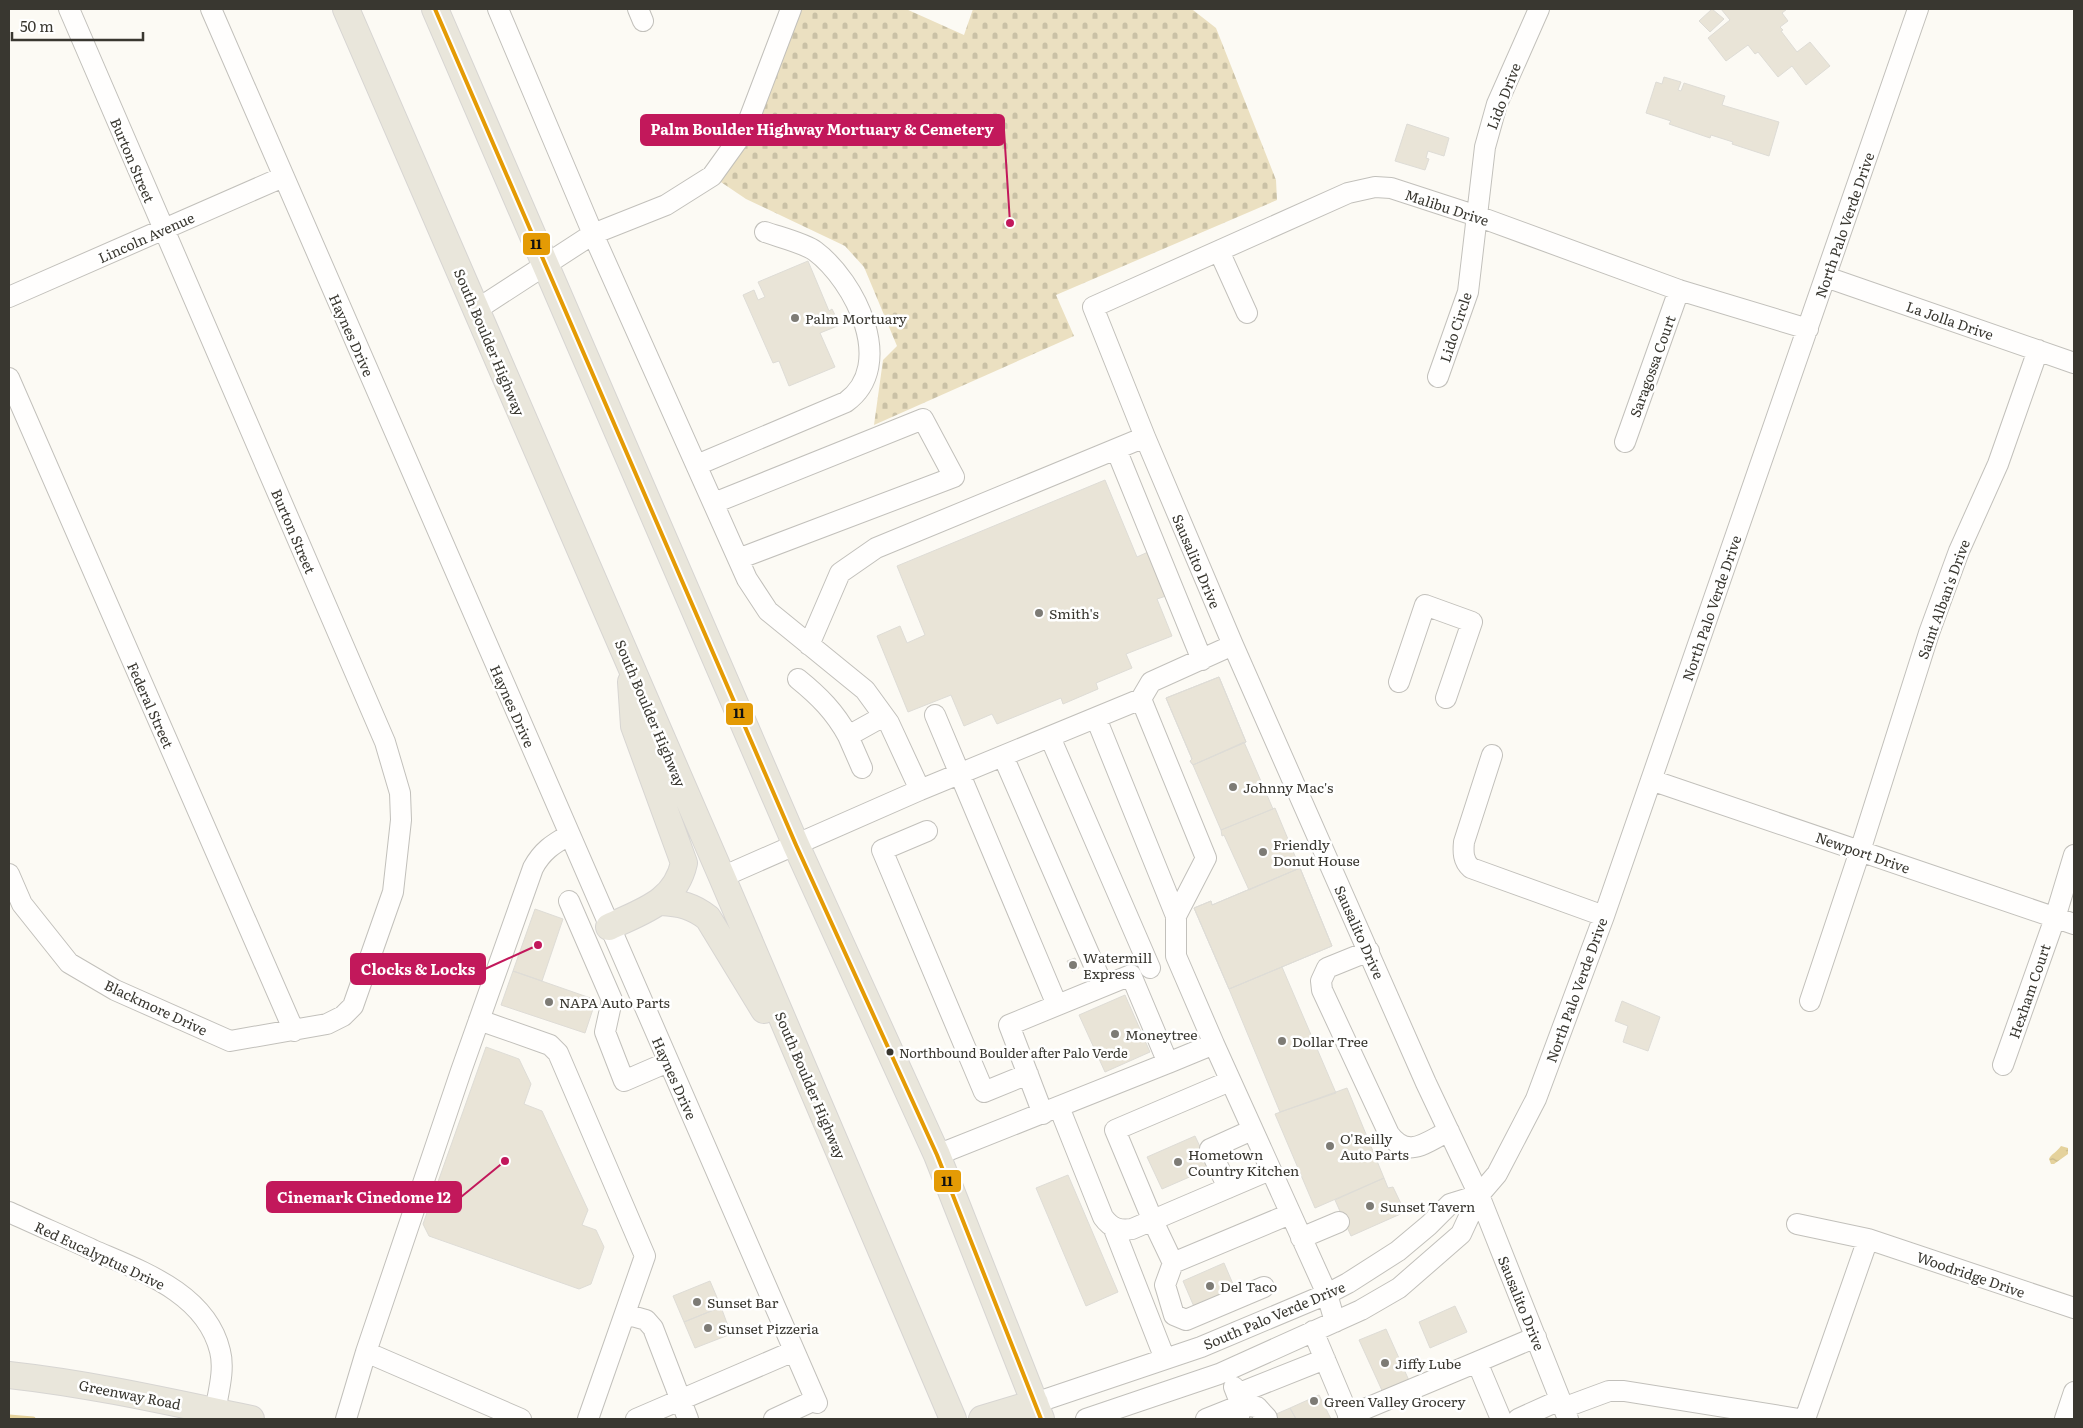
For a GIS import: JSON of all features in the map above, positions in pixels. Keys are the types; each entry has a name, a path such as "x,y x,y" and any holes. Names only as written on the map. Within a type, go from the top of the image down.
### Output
{"main road":[{"name":"South Boulder Highway","path":"346,9 722,876 953,1419"},
{"path":"435,9 796,845 937,1155 1038,1411 982,1419"},
{"path":"609,926 661,902 681,878 684,863 634,726 629,663"},
{"path":"661,902 678,903 696,908 708,918 764,1010 803,1066"},
{"name":"Greenway Road","path":"9,1375 59,1380 251,1419"}],"street":[{"name":"Burton Street","path":"69,9 385,742 400,793 401,820 393,892 353,1006 343,1016 326,1024 294,1031"},
{"name":"Haynes Drive","path":"210,9 816,1402 774,1419"},
{"path":"498,9 594,234 747,579 768,612 865,690 889,723 920,790"},
{"path":"638,9 643,20 647,9"},
{"path":"476,310 594,234 666,205 712,176 746,130 791,9"},
{"name":"Lido Drive","path":"1477,216 1484,147 1497,104 1539,9"},
{"name":"North Palo Verde Drive","path":"1479,1195 1497,1174 1536,1099 1604,916 1918,9"},
{"name":"Lincoln Avenue","path":"9,297 283,177"},
{"name":"Malibu Drive","path":"1093,307 1348,193 1375,187 1391,188 1477,216 1679,290 1808,329"},
{"name":"Lido Circle","path":"1438,377 1468,292 1477,216"},
{"path":"697,465 846,402 855,396 862,387 867,375 870,361 869,346 861,313 846,285 832,265 813,249 765,232"},
{"path":"1220,251 1248,313"},
{"name":"La Jolla Drive","path":"1826,277 2074,363"},
{"name":"Saragossa Court","path":"1625,442 1679,290"},
{"name":"Sausalito Drive","path":"1093,307 1145,438 1233,645 1479,1195 1564,1409"},
{"name":"Saint Alban's Drive","path":"1810,1001 1860,852 1929,633 1959,551 1998,464 2038,350"},
{"name":"Federal Street","path":"9,378 294,1031"},
{"path":"714,503 923,419 954,477 738,559"},
{"path":"809,645 840,573 876,548 1145,438"},
{"path":"1116,449 1202,660"},
{"path":"1399,682 1425,605 1472,622 1446,698"},
{"path":"722,876 920,790 1141,700 1151,682 1233,645"},
{"path":"798,679 824,700 841,722 862,768"},
{"path":"1141,700 1206,858 1176,916"},
{"path":"935,714 1058,1005"},
{"path":"848,736 884,716"},
{"path":"1096,718 1176,916 1176,956 1230,1081 1327,1294 1335,1322"},
{"path":"1050,737 1150,968"},
{"path":"1492,755 1464,842 1463,851 1466,864 1471,868 1604,916"},
{"path":"1003,756 1103,986"},
{"name":"Newport Drive","path":"1651,780 2074,924"},
{"path":"927,831 882,850 984,1092 1028,1074"},
{"path":"346,1419 366,1352 533,868 539,857 549,846 569,835"},
{"name":"Hexham Court","path":"2003,1065 2055,918 2074,855"},
{"name":"Blackmore Drive","path":"9,874 22,904 69,963 116,990 230,1041 294,1031"},
{"path":"569,900 612,1000 604,1032 624,1080 668,1062"},
{"path":"1369,951 1327,968 1321,981 1322,990 1389,1134 1394,1141 1399,1146 1412,1149 1449,1131"},
{"path":"1165,1359 1114,1229 1103,1218 1051,1111 1028,1074 1009,1025 1176,956"},
{"path":"1131,975 1168,1063"},
{"path":"479,1020 550,1045 558,1053 646,1256 588,1419"},
{"path":"937,1155 1051,1111 1214,1044"},
{"path":"1230,1081 1115,1130 1152,1221 1173,1263 1165,1285 1174,1315 1186,1320 1264,1287"},
{"path":"1228,1188 1210,1149 1252,1130"},
{"path":"1114,1229 1132,1230 1270,1170"},
{"path":"1086,1419 1228,1370 1335,1322 1399,1288 1461,1234 1479,1195"},
{"name":"South Palo Verde Drive","path":"1038,1411 1327,1294 1398,1251 1450,1204 1479,1195"},
{"name":"Red Eucalyptus Drive","path":"9,1212 151,1276 189,1302 202,1316 214,1335 220,1352 221,1372 215,1412"},
{"path":"1173,1263 1290,1214"},
{"path":"1301,1238 1339,1222"},
{"name":"Woodridge Drive","path":"1797,1224 1868,1239 2074,1308"},
{"path":"1805,1419 1868,1239"},
{"path":"625,1314 646,1320 653,1328 688,1419"},
{"path":"1314,1331 1349,1418 1536,1338"},
{"path":"636,1419 794,1350"},
{"path":"366,1352 521,1419"},
{"path":"1206,1419 1239,1406 1325,1359"},
{"path":"1477,1362 1501,1419"},
{"path":"1228,1370 1239,1406"},
{"path":"1518,1419 1564,1409 1609,1391 1624,1391 1799,1419"},
{"path":"2065,1419 2074,1392"},
{"path":"1239,1406 1257,1407 1267,1418"}],"green space":[{"path":"791,9 906,9 964,35 973,9 1193,10 1216,28 1276,180 1277,200 1056,295 1074,336 874,425 883,360 897,346 864,267 845,246 746,199 712,176 745,130"}],"water":[{"path":"2061,1146 2068,1148 2068,1154 2054,1164 2051,1164 2050,1157"}],"building":[{"path":"1712,9 1724,19 1710,32 1699,21"},
{"path":"1721,9 1787,9 1782,13 1788,21 1780,27 1783,30 1781,31 1797,52 1810,42 1830,66 1806,85 1792,66 1778,77 1758,52 1755,54 1748,45 1726,61 1708,38 1730,20"},
{"path":"1664,77 1681,82 1678,90 1681,91 1684,83 1725,96 1722,105 1779,122 1769,156 1732,144 1733,142 1711,135 1710,138 1669,124 1671,121 1646,113 1656,82 1662,84"},
{"path":"1407,124 1449,138 1444,156 1428,151 1426,158 1429,159 1425,170 1395,161"},
{"name":"Palm Mortuary","path":"808,261 829,311 832,309 840,325 820,333 835,367 789,386 779,361 773,363 743,295 754,290 758,300 765,297 758,282"},
{"name":"Smith's","path":"1105,480 1137,557 1148,552 1166,596 1157,599 1172,636 1126,654 1132,668 1096,683 1098,689 1063,704 1061,698 997,724 992,714 964,726 951,695 908,712 877,636 900,626 907,643 925,635 897,566"},
{"path":"1219,677 1246,742 1193,765 1166,698"},
{"path":"1219,677 1246,742 1193,765 1166,698"},
{"name":"Johnny Mac's","path":"1244,742 1273,809 1221,830 1193,765"},
{"name":"Friendly Donut House","path":"1275,808 1300,868 1249,890 1224,835 1222,836 1221,830"},
{"path":"1300,868 1332,946 1229,989 1194,908 1211,901 1212,905"},
{"path":"1300,868 1332,946 1229,989 1194,908 1211,901 1212,905"},
{"path":"535,909 563,919 542,981 513,971"},
{"name":"Watermill Express","path":"1075,958 1079,968 1072,971 1067,961"},
{"name":"Dollar Tree","path":"1282,967 1336,1093 1280,1112 1229,989"},
{"name":"NAPA Auto Parts","path":"513,971 596,1000 585,1033 501,1005"},
{"name":"Moneytree","path":"1125,995 1150,1052 1105,1072 1079,1015"},
{"path":"1622,1001 1660,1017 1648,1051 1623,1042 1628,1026 1615,1021"},
{"path":"486,1047 519,1059 531,1084 524,1104 542,1111 588,1210 582,1225 596,1230 604,1247 591,1284 579,1289 429,1236 423,1224"},
{"name":"O'Reilly Auto Parts","path":"1347,1088 1384,1178 1315,1208 1275,1114"},
{"name":"Hometown Country Kitchen","path":"1195,1136 1210,1168 1162,1189 1147,1157"},
{"path":"1068,1175 1118,1292 1086,1306 1036,1188"},
{"name":"Sunset Tavern","path":"1384,1178 1388,1188 1393,1187 1405,1212 1351,1236 1335,1200"},
{"name":"Del Taco","path":"1224,1263 1236,1291 1195,1309 1183,1281"},
{"name":"Sunset Bar","path":"710,1281 721,1307 684,1322 673,1296"},
{"path":"1455,1306 1467,1332 1430,1348 1419,1322"},
{"name":"Sunset Pizzeria","path":"721,1307 731,1334 695,1348 684,1322"},
{"name":"Jiffy Lube","path":"1386,1329 1411,1385 1385,1397 1359,1340"},
{"name":"Green Valley Grocery","path":"1319,1395 1331,1419 1296,1419 1290,1408"},
{"path":"1290,1408 1296,1419 1264,1419 1267,1418"}],"waterway":[{"path":"9,1417 33,1419"}],"transit line":[{"name":"11","path":"435,9 796,845 937,1155 1041,1419"}],"place":[{"name":"Palm Boulder Highway Mortuary & Cemetery","path":"1010,223"},
{"name":"Palm Mortuary","path":"795,318"},
{"name":"Smith's","path":"1039,613"},
{"name":"Johnny Mac's","path":"1233,787"},
{"name":"Friendly Donut House","path":"1263,852"},
{"name":"Clocks & Locks","path":"538,945"},
{"name":"Watermill Express","path":"1073,965"},
{"name":"NAPA Auto Parts","path":"549,1002"},
{"name":"Moneytree","path":"1115,1034"},
{"name":"Dollar Tree","path":"1282,1041"},
{"name":"Northbound Boulder after Palo Verde","path":"890,1052"},
{"name":"O'Reilly Auto Parts","path":"1330,1146"},
{"name":"Cinemark Cinedome 12","path":"505,1161"},
{"name":"Hometown Country Kitchen","path":"1178,1162"},
{"name":"Sunset Tavern","path":"1370,1206"},
{"name":"Del Taco","path":"1210,1286"},
{"name":"Sunset Bar","path":"697,1302"},
{"name":"Sunset Pizzeria","path":"708,1328"},
{"name":"Jiffy Lube","path":"1385,1363"},
{"name":"Green Valley Grocery","path":"1314,1401"}]}
